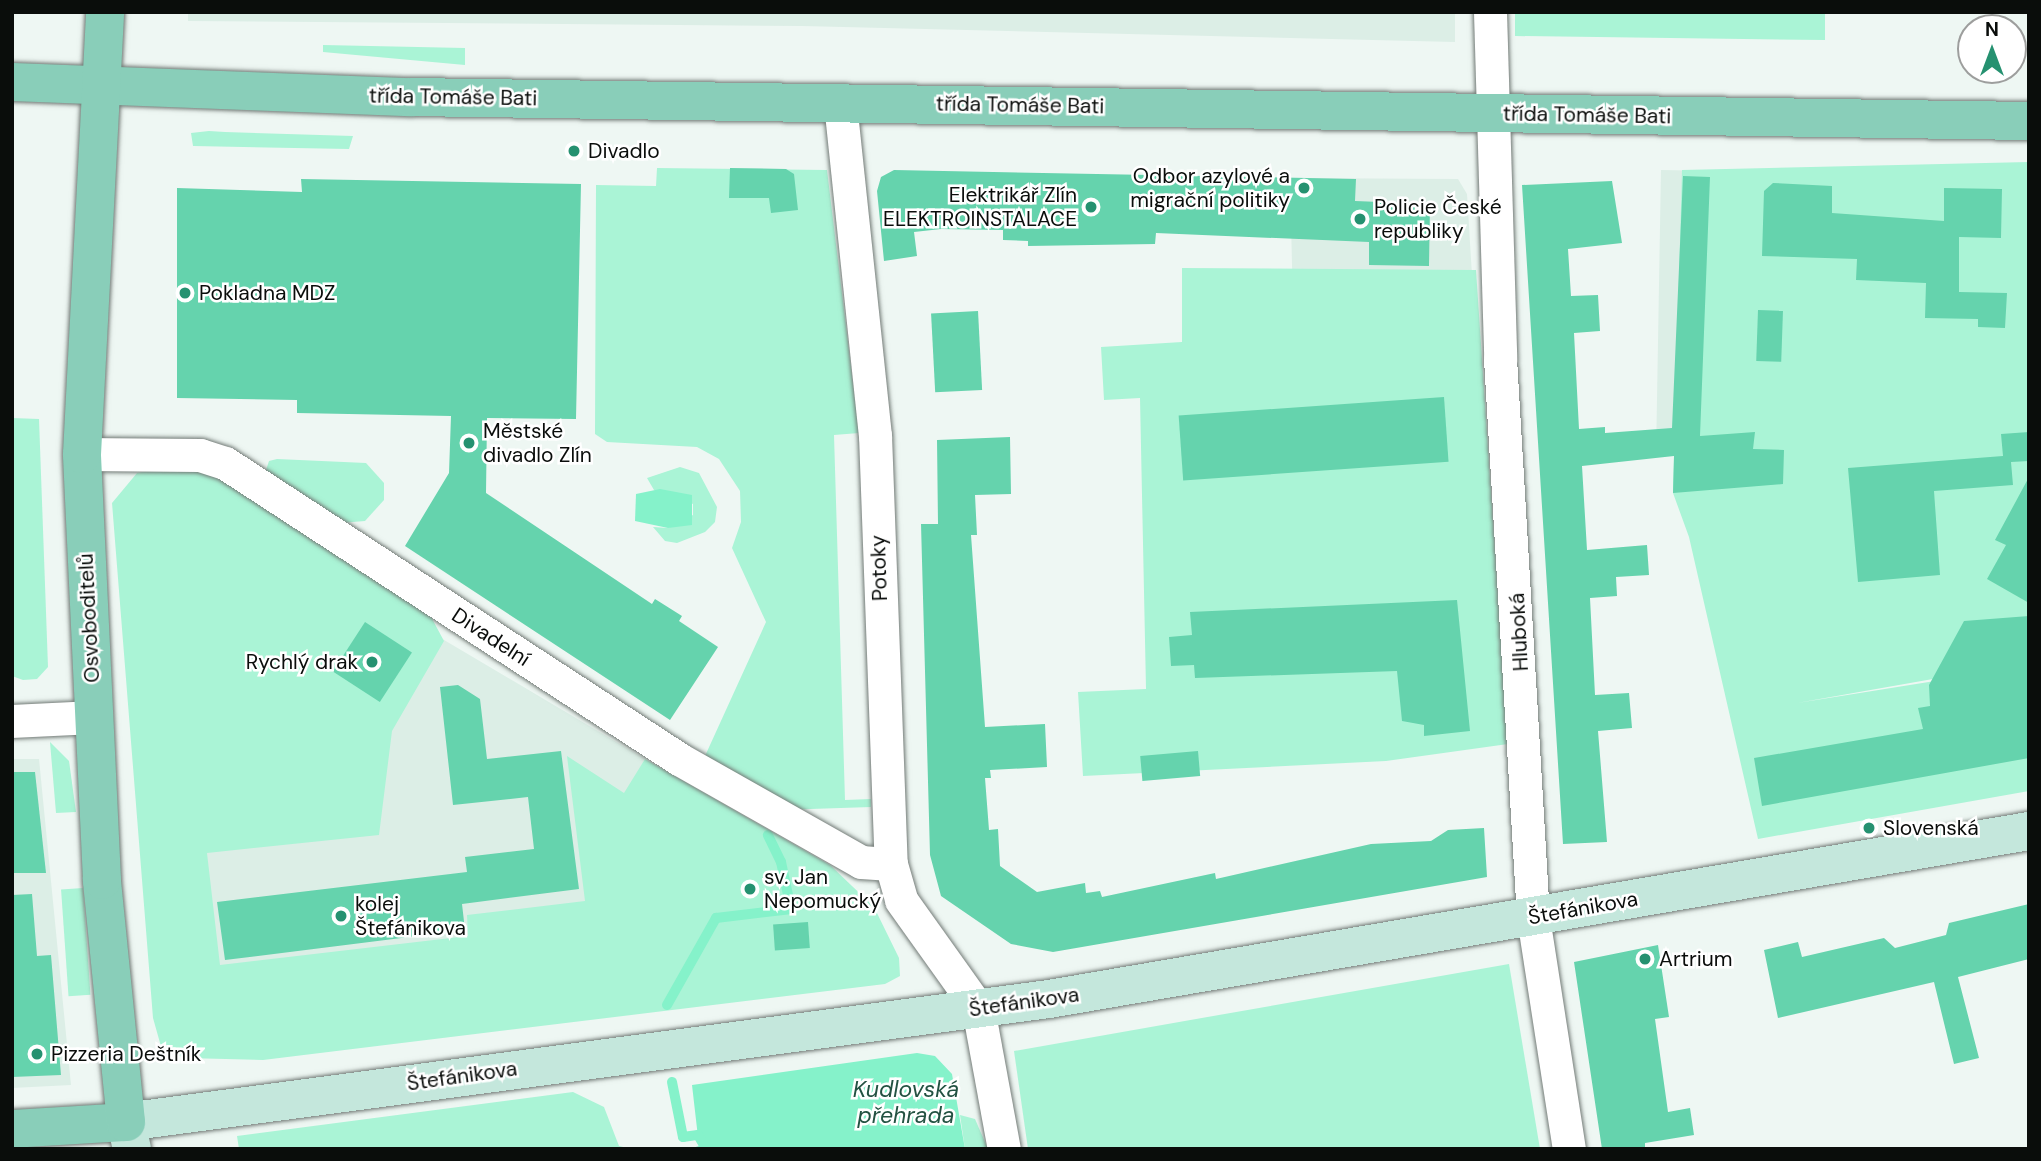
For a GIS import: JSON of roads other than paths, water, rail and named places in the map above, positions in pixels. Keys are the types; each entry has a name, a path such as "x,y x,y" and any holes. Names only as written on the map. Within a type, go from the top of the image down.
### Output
{"main road":[{"name":"Osvoboditelů","path":"105,12 82,454 93,717 129,1135"},
{"name":"třída Tomáše Bati","path":"12,82 103,87 840,103 2029,121"},
{"name":"Štefánikova","path":"12,1129 129,1135"}],"street":[{"name":"Hluboká","path":"1490,12 1500,358 1534,917 1569,1149"},
{"name":"Potoky","path":"840,103 875,435 891,864 901,900 978,1008"},
{"name":"Divadelní","path":"82,454 200,455 225,463 679,760 861,862 891,864"},
{"path":"12,721 93,717"},
{"name":"Štefánikova","path":"129,1135 978,1008 1534,917 2029,831"},
{"path":"978,1008 1004,1149"}],"water":[{"path":"660,489 692,495 692,525 668,528 635,521 636,494"},
{"name":"Kudlovská přehrada","path":"917,1053 935,1056 952,1074 965,1149 689,1149 699,1146 692,1085"}],"waterway":[{"path":"667,1005 716,918 791,909 781,862 768,835"},
{"path":"672,1082 683,1137 698,1135 706,1149"}],"place":[{"name":"Divadlo","path":"574,151"},
{"name":"Odbor azylové a migrační politiky","path":"1304,188"},
{"name":"Elektrikář Zlín ELEKTROINSTALACE","path":"1091,207"},
{"name":"Policie České republiky","path":"1360,219"},
{"name":"Pokladna MDZ","path":"185,293"},
{"name":"Městské divadlo Zlín","path":"469,443"},
{"name":"Rychlý drak","path":"372,662"},
{"name":"Slovenská","path":"1869,828"},
{"name":"sv. Jan Nepomucký","path":"750,889"},
{"name":"kolej Štefánikova","path":"341,916"},
{"name":"Artrium","path":"1645,959"},
{"name":"Pizzeria Deštník","path":"37,1054"}]}
